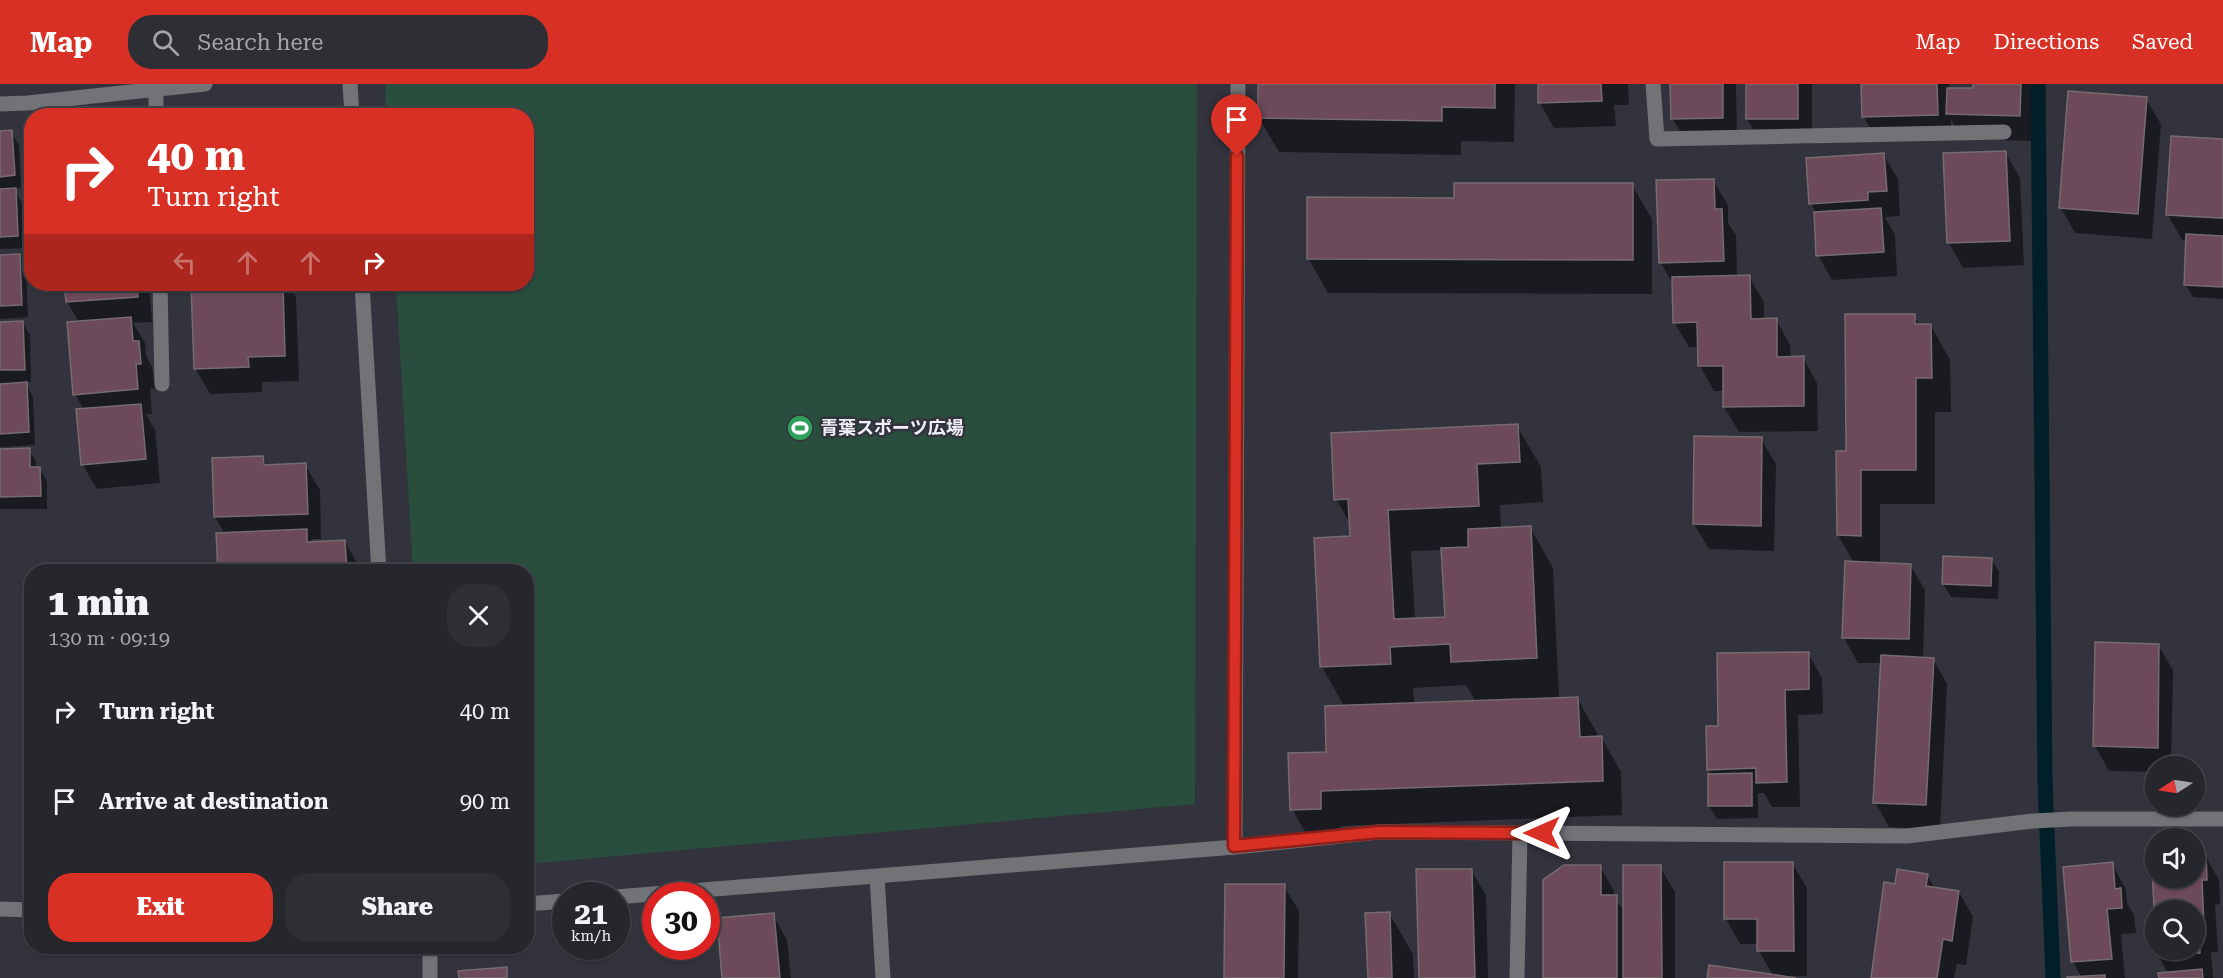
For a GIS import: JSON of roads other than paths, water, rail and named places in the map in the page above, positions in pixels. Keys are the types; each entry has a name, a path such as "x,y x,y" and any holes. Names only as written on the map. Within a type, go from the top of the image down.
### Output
{"street":[{"path":"0,104 28,104 205,84"},
{"path":"350,84 352,108"},
{"path":"1234,846 1238,84"},
{"path":"1653,84 1657,139 2004,132"},
{"path":"156,90 156,108"},
{"path":"160,291 162,384"},
{"path":"362,291 379,564"},
{"path":"630,896 1379,832 1907,836 2033,821 2223,819"},
{"path":"1517,978 1520,833"},
{"path":"877,876 883,978"},
{"path":"534,903 552,902"},
{"path":"0,909 24,910"},
{"path":"430,954 430,978"}],"waterway":[{"path":"2038,84 2045,781 2053,978"}],"place":[{"name":"青葉スポーツ広場","path":"800,428"}]}
